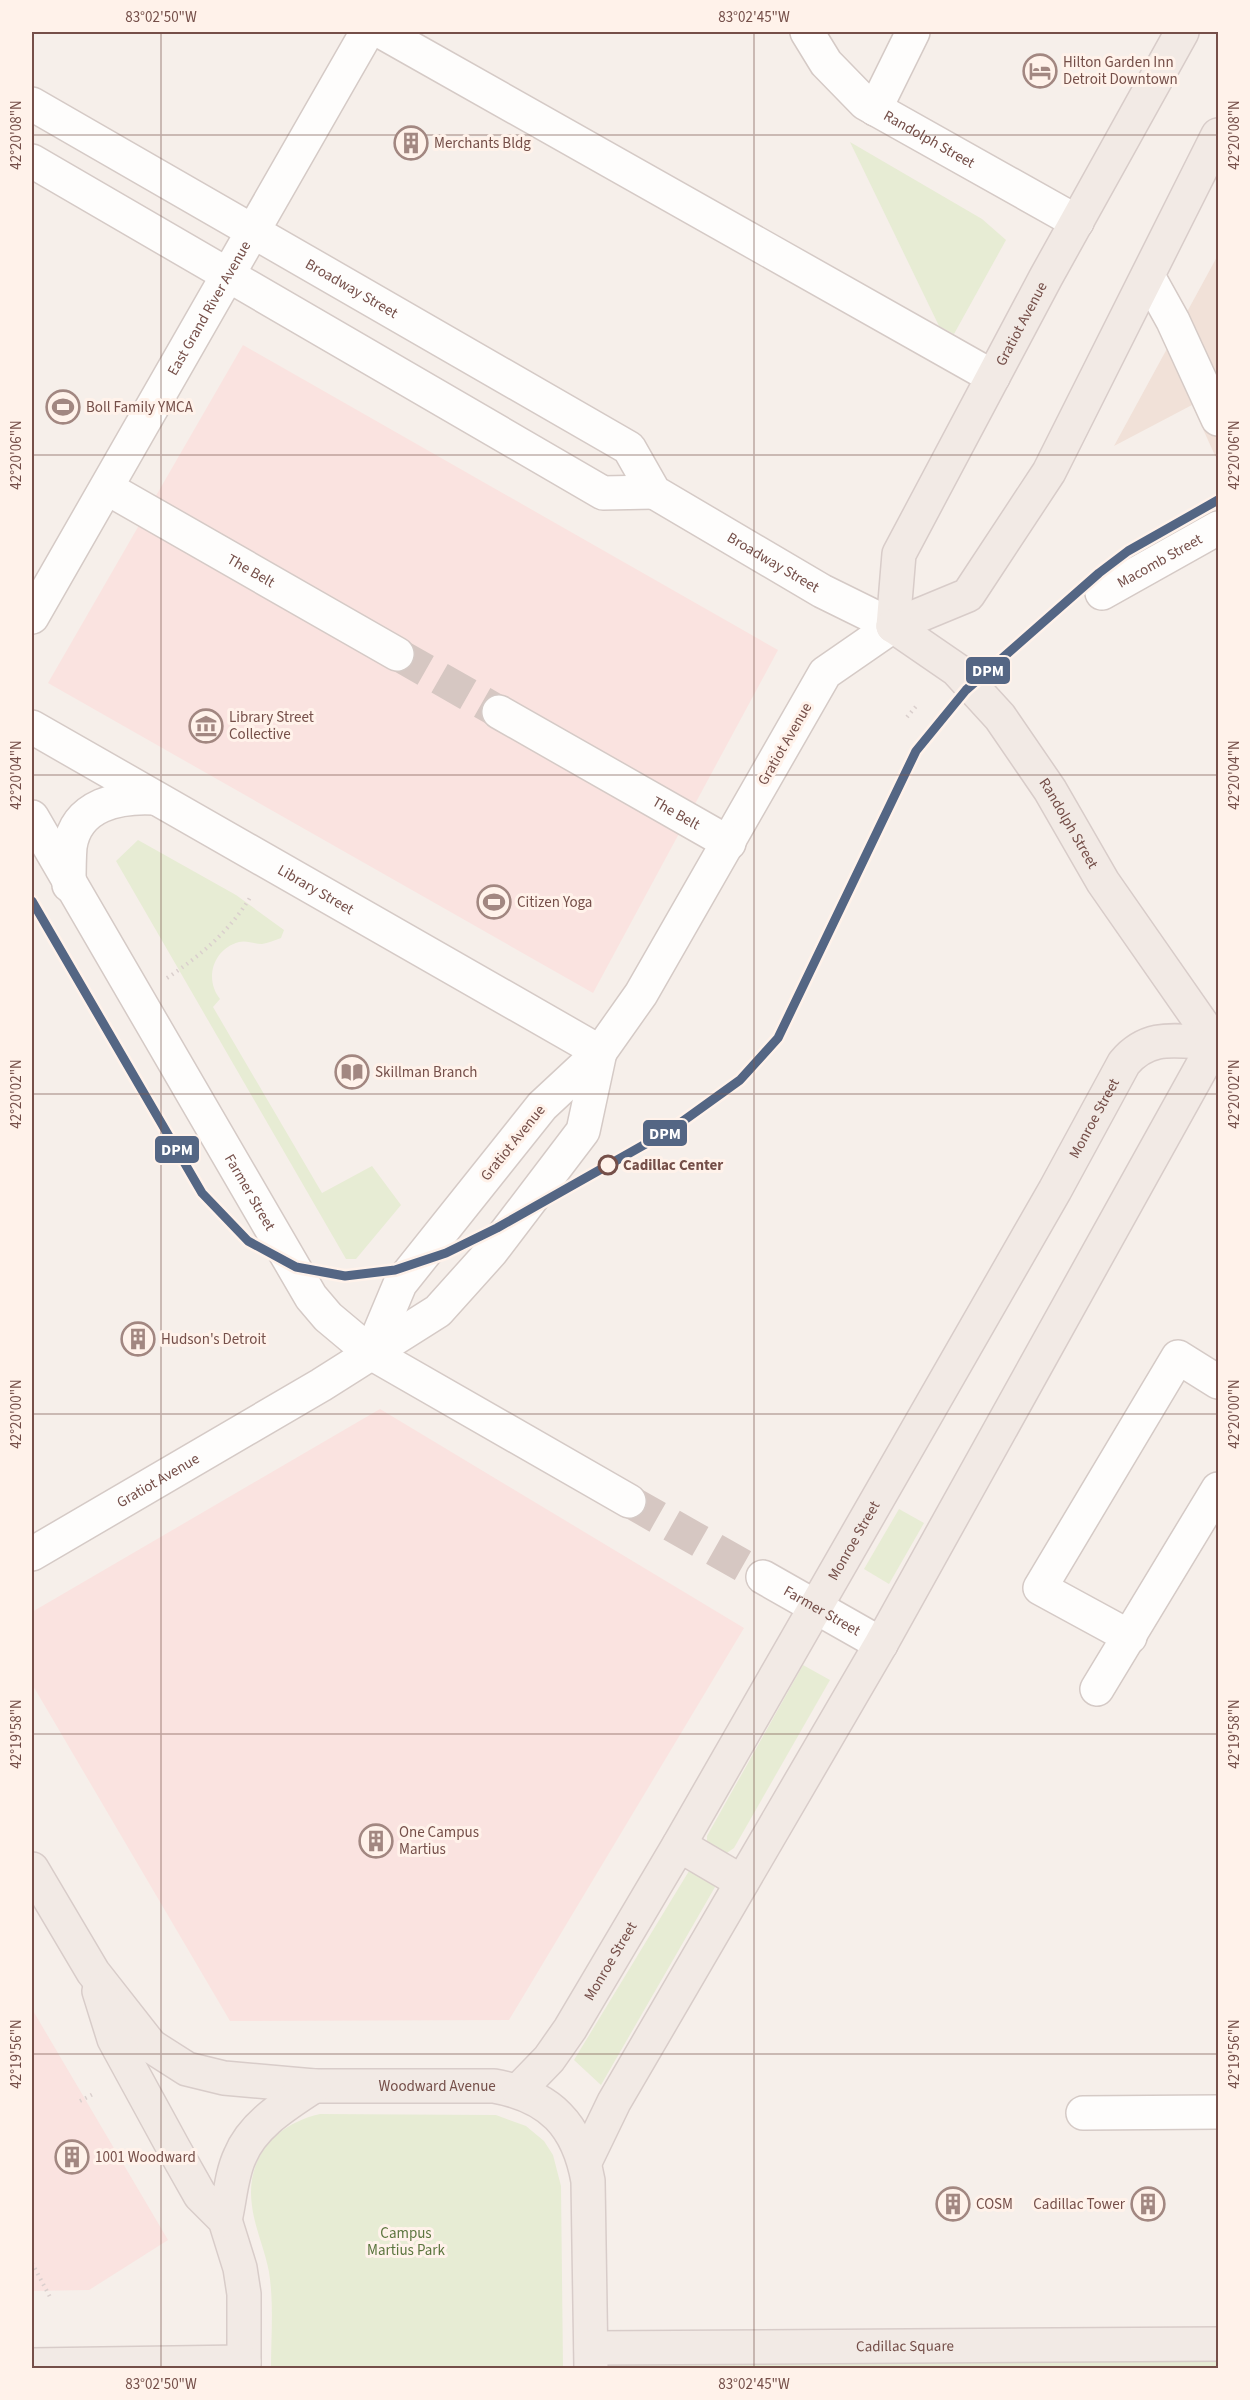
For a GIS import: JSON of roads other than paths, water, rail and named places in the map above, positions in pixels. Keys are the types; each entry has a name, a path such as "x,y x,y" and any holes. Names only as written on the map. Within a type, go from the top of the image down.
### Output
{"main road":[{"name":"Gratiot Avenue","path":"1182,32 899,554 893,626 968,595 1049,472 1218,135"},
{"name":"Randolph Street","path":"893,626 957,670 1000,717 1050,790 1103,882 1217,1044"},
{"name":"Monroe Street","path":"518,2091 549,2059 570,2029 679,1845 1055,1190 1124,1063 1140,1046 1156,1041 1217,1044"},
{"path":"585,2162 614,2102 881,1644 1217,1044"},
{"path":"679,1845 742,1882"},
{"name":"Woodward Avenue","path":"32,1869 93,1972 151,2046 187,2069 224,2078 314,2085 480,2085 518,2091 557,2113 570,2130 585,2162 590,2201 591,2358"},
{"name":"Woodward Avenue","path":"93,1972 114,2039 200,2195 225,2220 240,2268 244,2294 244,2365"},
{"path":"225,2220 236,2167 246,2144 266,2122 314,2085"},
{"name":"Cadillac Square","path":"591,2358 1218,2343"},
{"path":"32,2365 244,2365"}],"street":[{"name":"East Grand River Avenue","path":"32,617 367,32"},
{"path":"382,32 993,377"},
{"name":"Randolph Street","path":"807,32 826,63 844,85 875,109 1077,222"},
{"path":"875,109 913,32"},
{"name":"Broadway Street","path":"32,104 629,448 654,492 822,591 893,626"},
{"path":"32,161 603,493 654,492"},
{"path":"1148,276 1173,321 1218,419"},
{"name":"The Belt","path":"107,488 397,654"},
{"name":"Macomb Street","path":"1102,593 1218,528"},
{"name":"Gratiot Avenue","path":"32,1554 321,1385 371,1353 400,1284 542,1106 600,1052 641,994 825,673 893,626"},
{"name":"The Belt","path":"499,712 725,850"},
{"name":"Library Street","path":"32,727 600,1052"},
{"path":"69,885 70,844 83,818 102,804 128,797 155,798"},
{"name":"Farmer Street","path":"32,817 69,885 311,1297 328,1317 371,1353 628,1501"},
{"path":"371,1353 438,1311 465,1282 536,1194 583,1131 600,1052"},
{"path":"1130,1637 1040,1588 1178,1357 1218,1382"},
{"path":"1097,1689 1218,1489"},
{"name":"Farmer Street","path":"763,1577 881,1644"},
{"path":"1083,2113 1218,2112"}],"tunnel":[{"path":"397,654 499,712"},
{"path":"629,1501 763,1577"}],"place":[{"name":"Hilton Garden Inn Detroit Downtown","path":"1040,71"},
{"name":"Merchants Bldg","path":"411,143"},
{"name":"Boll Family YMCA","path":"63,407"},
{"name":"Library Street Collective","path":"206,726"},
{"name":"Citizen Yoga","path":"494,902"},
{"name":"Skillman Branch","path":"352,1072"},
{"name":"Cadillac Center","path":"608,1165"},
{"name":"Hudson's Detroit","path":"138,1339"},
{"name":"One Campus Martius","path":"376,1841"},
{"name":"1001 Woodward","path":"72,2157"},
{"name":"COSM","path":"953,2204"},
{"name":"Cadillac Tower","path":"1148,2204"}],"park label":[{"name":"Campus Martius Park","path":"406,2242"}]}
